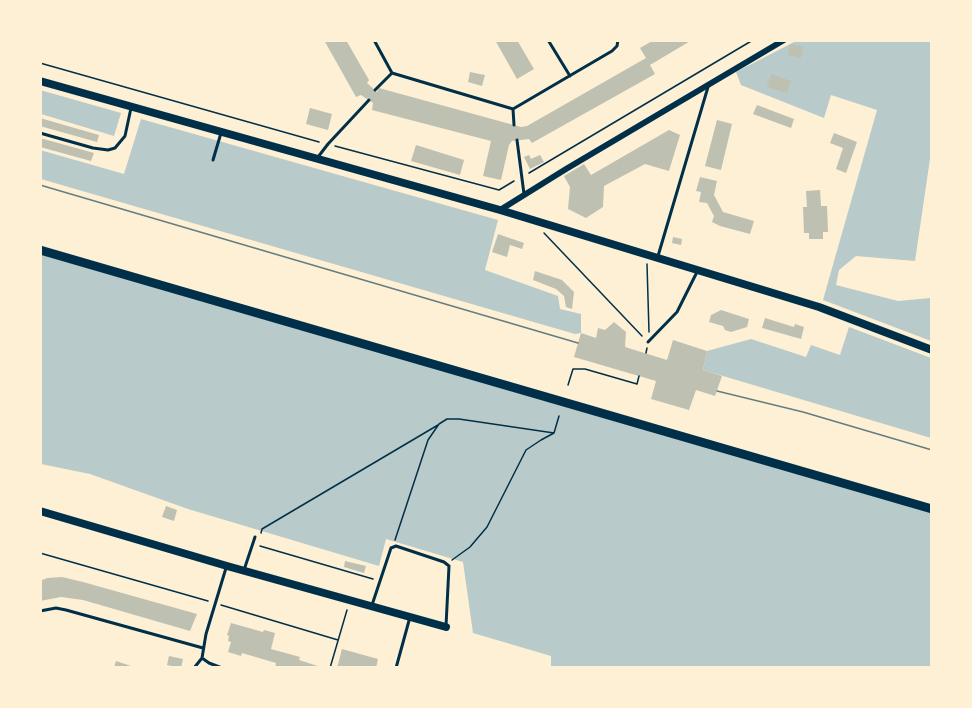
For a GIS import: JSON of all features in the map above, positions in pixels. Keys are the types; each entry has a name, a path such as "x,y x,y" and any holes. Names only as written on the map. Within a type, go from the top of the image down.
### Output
{"main road":[{"path":"40,250 932,508"}],"street":[{"path":"500,210 784,40"},
{"path":"40,81 531,219 819,307 932,350"},
{"path":"40,511 446,627"}],"lane":[{"path":"374,40 392,73 513,109 612,51 617,46 618,40"},
{"path":"548,40 570,76"},
{"path":"375,90 392,73"},
{"path":"658,258 708,86"},
{"path":"317,158 369,100"},
{"path":"40,133 93,148 108,150 115,148 125,136 131,106"},
{"path":"513,109 514,125"},
{"path":"213,160 222,132"},
{"path":"517,140 524,196"},
{"path":"648,342 677,312 697,270"},
{"path":"244,571 255,537"},
{"path":"371,606 391,548 396,546 447,563 446,627"},
{"path":"194,668 202,658 202,648 227,566"},
{"path":"40,611 56,608 66,610 202,648"},
{"path":"396,668 410,617"},
{"path":"202,658 222,668"},
{"path":"160,668 166,668"}],"path":[{"path":"40,63 499,190 753,40"},
{"path":"531,219 648,342"},
{"path":"646,255 650,335 646,353"},
{"path":"568,385 573,369 585,369 637,384 639,376"},
{"path":"447,563 470,547 487,527 526,450 554,433 558,416"},
{"path":"255,537 260,537 262,529 447,419 554,433"},
{"path":"393,547 428,440 438,424"},
{"path":"253,544 380,581"},
{"path":"40,553 338,640"},
{"path":"330,668 350,600"}],"shaded area":[{"path":"796,41 931,41 931,152 915,261 856,256 839,270 836,285 898,301 931,298 931,341 823,300 877,110 831,95 824,118 741,85 736,72"},
{"path":"40,90 121,113 114,136 41,114"},
{"path":"141,119 498,220 485,270 558,296 560,309 581,314 581,333 575,334 41,179 40,150 124,174"},
{"path":"40,250 931,509 931,667 551,667 551,656 473,633 463,562 386,539 379,566 188,509 90,474 41,464"},
{"path":"849,327 931,358 931,438 703,370 707,351 751,339 806,357 811,345 840,355"}],"building":[{"path":"324,40 346,40 369,80 367,83 377,92 379,88 521,127 527,126 646,58 640,48 654,40 692,40 650,65 655,74 532,143 529,139 512,141 509,145 501,180 483,176 491,141 372,110 373,103 361,95 356,97"},
{"path":"495,40 517,40 534,69 517,79"},
{"path":"790,44 803,47 801,58 788,55"},
{"path":"470,72 485,75 482,86 468,82"},
{"path":"771,74 791,81 787,93 767,87"},
{"path":"757,105 794,119 791,128 753,114"},
{"path":"310,108 332,114 328,130 306,124"},
{"path":"40,118 99,135 97,142 40,126"},
{"path":"717,120 732,124 721,170 705,166"},
{"path":"669,130 680,135 669,171 645,164 604,186 603,207 586,218 568,209 570,187 564,176 584,164 591,175"},
{"path":"834,133 857,142 846,173 836,169 843,148 830,143"},
{"path":"40,138 94,153 91,161 40,147"},
{"path":"416,145 464,160 460,175 411,161"},
{"path":"529,155 531,159 540,155 544,162 530,169 524,157"},
{"path":"700,177 717,181 714,195 723,212 754,221 750,234 712,222 714,216 707,203 699,202 701,192 696,191"},
{"path":"820,190 821,206 827,206 828,232 823,232 823,239 809,239 809,233 804,233 803,207 807,207 806,191"},
{"path":"498,234 524,243 522,249 510,245 507,257 492,252"},
{"path":"673,237 682,239 681,245 672,243"},
{"path":"535,271 562,280 574,292 572,309 566,307 564,296 556,289 533,280"},
{"path":"721,310 749,319 747,327 731,332 725,330 723,326 709,322 711,315"},
{"path":"765,318 794,327 795,324 804,327 801,339 762,328"},
{"path":"614,322 626,332 625,347 667,360 673,340 707,351 703,370 722,376 715,396 696,390 689,410 651,399 656,381 574,357 581,333 596,338 598,328 605,330"},
{"path":"166,506 177,510 174,521 162,517"},
{"path":"345,561 366,566 364,573 344,567"},
{"path":"62,577 197,614 190,631 83,600 61,597 40,601 40,581"},
{"path":"231,623 275,633 271,649 300,657 299,660 324,668 275,668 276,663 242,653 241,656 228,652 231,642 228,641 229,636 227,635"},
{"path":"342,649 378,659 376,668 337,668"},
{"path":"169,656 183,659 181,668 167,665"},
{"path":"116,661 134,667 134,668 114,668"}],"tram line":[{"path":"40,185 578,343"},
{"path":"717,391 803,412 932,450"}]}
